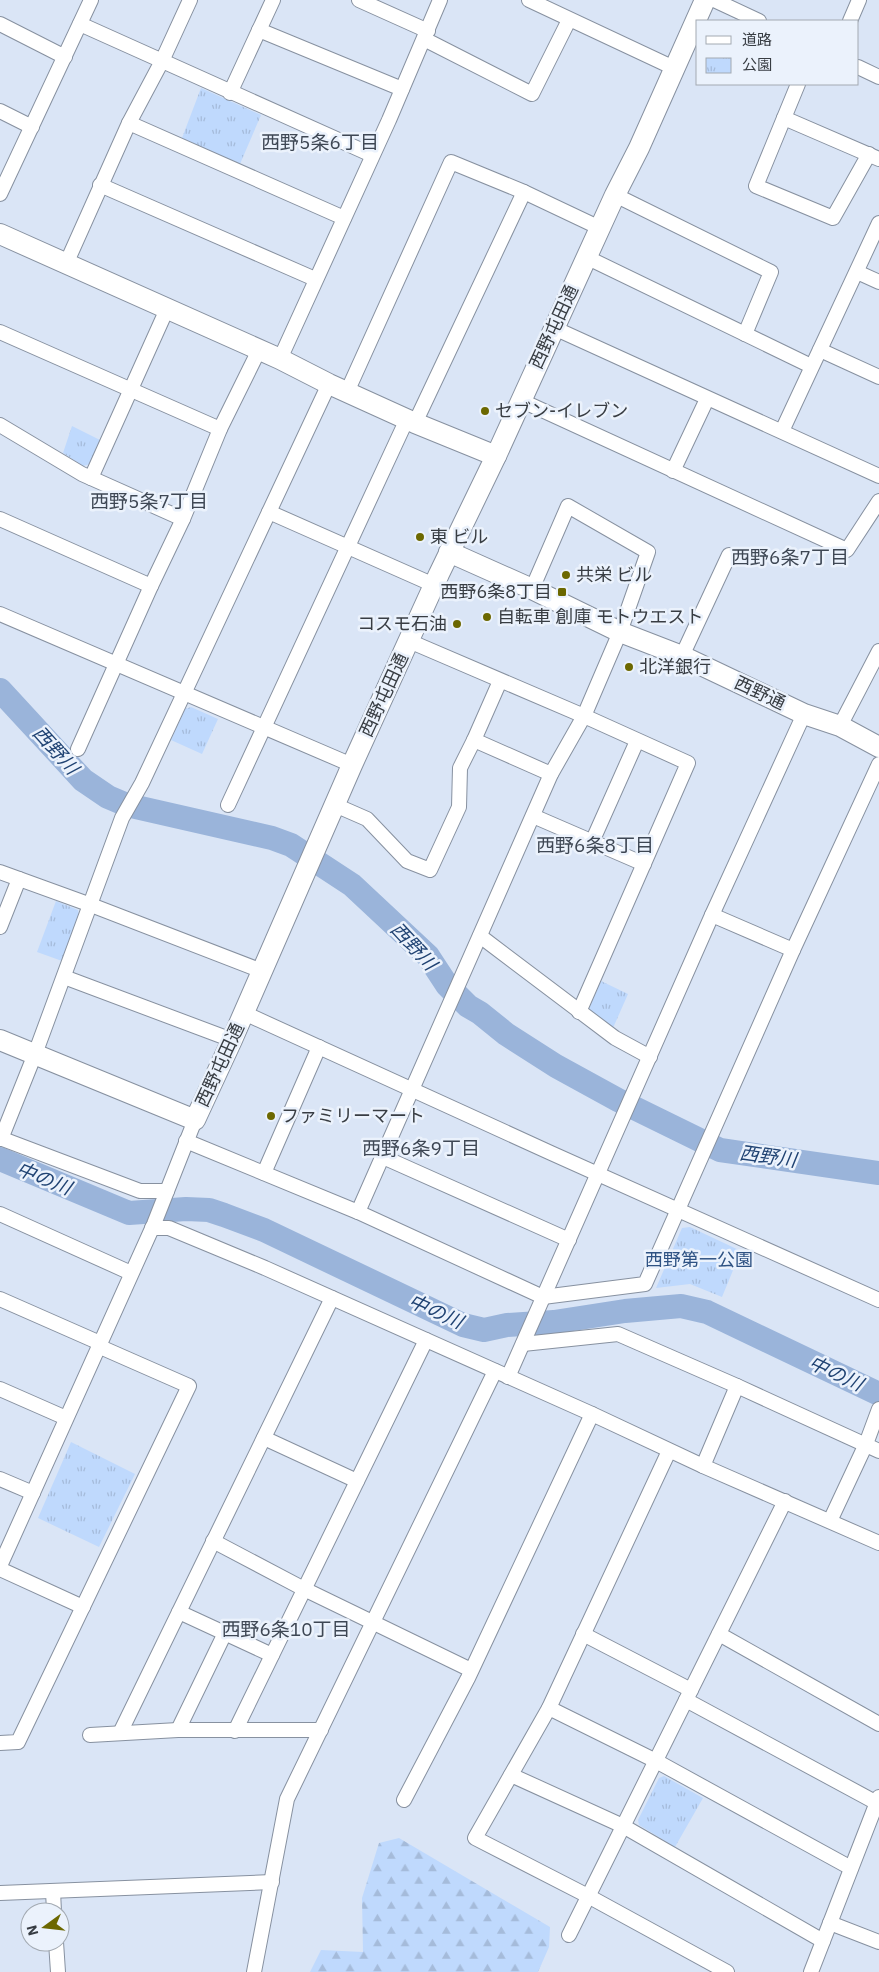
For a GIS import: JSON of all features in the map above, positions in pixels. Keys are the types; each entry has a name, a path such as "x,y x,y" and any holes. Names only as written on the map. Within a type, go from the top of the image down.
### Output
{"street":[{"path":"0,194 91,0"},
{"path":"66,264 129,123 162,61 190,0"},
{"path":"230,92 273,0"},
{"path":"359,0 532,94 569,20"},
{"path":"280,359 402,89 440,0"},
{"path":"529,0 674,68"},
{"name":"西野屯田通","path":"0,1040 195,1120 244,1013 334,805 449,552 496,456 615,195 639,148 705,0"},
{"path":"714,0 758,20"},
{"path":"850,20 859,0"},
{"path":"0,24 65,57"},
{"path":"80,24 372,155"},
{"path":"259,30 402,89"},
{"path":"859,67 879,76"},
{"path":"784,118 874,156 833,218 756,186 784,118 798,85"},
{"path":"0,111 32,128"},
{"path":"129,123 344,218"},
{"path":"166,1192 140,1191 1,1138 35,1054 122,818 142,783 269,512 338,388 451,162 524,192 600,228"},
{"path":"100,185 315,279"},
{"path":"228,805 348,546 524,192"},
{"path":"615,195 771,272 745,334"},
{"path":"782,431 879,223"},
{"path":"0,234 280,359 411,421 496,456"},
{"path":"586,257 811,366"},
{"path":"857,272 879,282"},
{"path":"91,478 167,309"},
{"path":"554,328 879,476"},
{"path":"0,332 220,429"},
{"path":"78,749 150,586 183,519 220,429 259,350"},
{"path":"820,350 879,377"},
{"path":"673,471 708,399"},
{"path":"520,400 847,550 879,501"},
{"path":"0,425 91,478 183,519"},
{"path":"358,1212 551,774 584,716 620,632 648,552 568,506 532,589"},
{"path":"269,512 434,585"},
{"path":"0,519 150,586"},
{"name":"西野通","path":"449,552 532,589 620,632 682,656 804,714 840,726 879,747"},
{"path":"682,656 729,556"},
{"path":"0,614 352,766"},
{"path":"409,641 688,763 579,1012"},
{"path":"840,726 879,651"},
{"path":"334,805 367,819 407,861 430,870 459,807 460,768 500,681"},
{"path":"254,1972 287,1799 373,1622 501,1374 524,1341 712,915 804,714"},
{"path":"474,740 551,774"},
{"path":"592,842 637,741"},
{"path":"186,1141 358,1212 541,1301 645,1284 792,950 879,764"},
{"path":"533,816 644,864"},
{"path":"0,872 91,904 262,971"},
{"path":"0,927 19,879"},
{"path":"712,915 792,950"},
{"path":"480,936 615,1038 650,1057"},
{"path":"64,977 232,1040"},
{"path":"244,1013 879,1300"},
{"path":"264,1173 319,1047"},
{"path":"83,1607 0,1567 153,1226 195,1120"},
{"path":"383,1156 569,1240"},
{"path":"0,1214 132,1273"},
{"path":"153,1226 169,1228 332,1298 592,1414 703,1466 879,1543"},
{"path":"120,1732 332,1298"},
{"path":"0,1299 189,1386 18,1742 0,1742"},
{"path":"524,1341 618,1334 879,1451"},
{"path":"234,1731 426,1340"},
{"path":"703,1466 737,1386"},
{"path":"0,1389 66,1418"},
{"path":"830,1521 866,1444 879,1409"},
{"path":"404,1800 471,1670 592,1414"},
{"path":"264,1438 357,1481"},
{"path":"669,1450 549,1708 476,1838 588,1896 727,1972"},
{"path":"0,1479 33,1494"},
{"path":"569,1935 785,1501"},
{"path":"213,1541 471,1670"},
{"path":"179,1612 272,1655"},
{"path":"178,1730 225,1633"},
{"path":"583,1634 688,1695 878,1800 811,1972"},
{"path":"719,1634 879,1724"},
{"path":"549,1708 656,1761 851,1868"},
{"path":"90,1735 178,1730 321,1730"},
{"path":"511,1776 623,1826 823,1941"},
{"path":"0,1893 272,1882"},
{"path":"53,1891 54,1902"},
{"path":"830,1923 879,1942"},
{"path":"57,1952 58,1972"}],"green space":[{"path":"201,88 261,115 240,164 182,138"},
{"path":"72,426 100,440 90,464 83,466 63,453"},
{"path":"191,707 218,719 202,754 171,740 185,709"},
{"path":"56,901 78,910 79,915 62,961 37,952"},
{"path":"601,981 628,994 613,1028 592,1013 589,1008"},
{"name":"西野第一公園","path":"690,1227 741,1251 722,1297 690,1284 656,1288 682,1228"},
{"path":"71,1442 135,1474 99,1547 38,1518"},
{"path":"664,1776 703,1798 675,1847 639,1825 638,1820 659,1778"},
{"path":"399,1838 550,1927 549,1947 538,1972 310,1972 321,1950 363,1952 362,1898 379,1843"}],"waterway":[{"name":"西野川","path":"0,690 83,780 108,797 127,805 272,838 291,845 352,885 428,956 447,985 468,1006 506,1034 556,1066 618,1100 720,1150 879,1173"},
{"name":"中の川","path":"0,1159 129,1213 186,1209 209,1210 224,1215 264,1230 463,1325 484,1330 507,1325 554,1322 625,1311 681,1306 707,1312 879,1394"}],"place":[{"name":"セブン-イレブン","path":"485,411"},
{"name":"東 ビル","path":"420,537"},
{"name":"共栄 ビル","path":"566,575"},
{"name":"西野6条8丁目","path":"562,592"},
{"name":"自転車 創庫 モトウエスト","path":"487,617"},
{"name":"コスモ石油","path":"457,624"},
{"name":"北洋銀行","path":"629,667"},
{"name":"ファミリーマート","path":"271,1116"}],"district":[{"name":"西野5条6丁目","path":"320,142"},
{"name":"西野5条7丁目","path":"149,501"},
{"name":"西野6条7丁目","path":"790,557"},
{"name":"西野6条8丁目","path":"595,845"},
{"name":"西野6条9丁目","path":"421,1148"},
{"name":"西野6条10丁目","path":"286,1629"}]}
